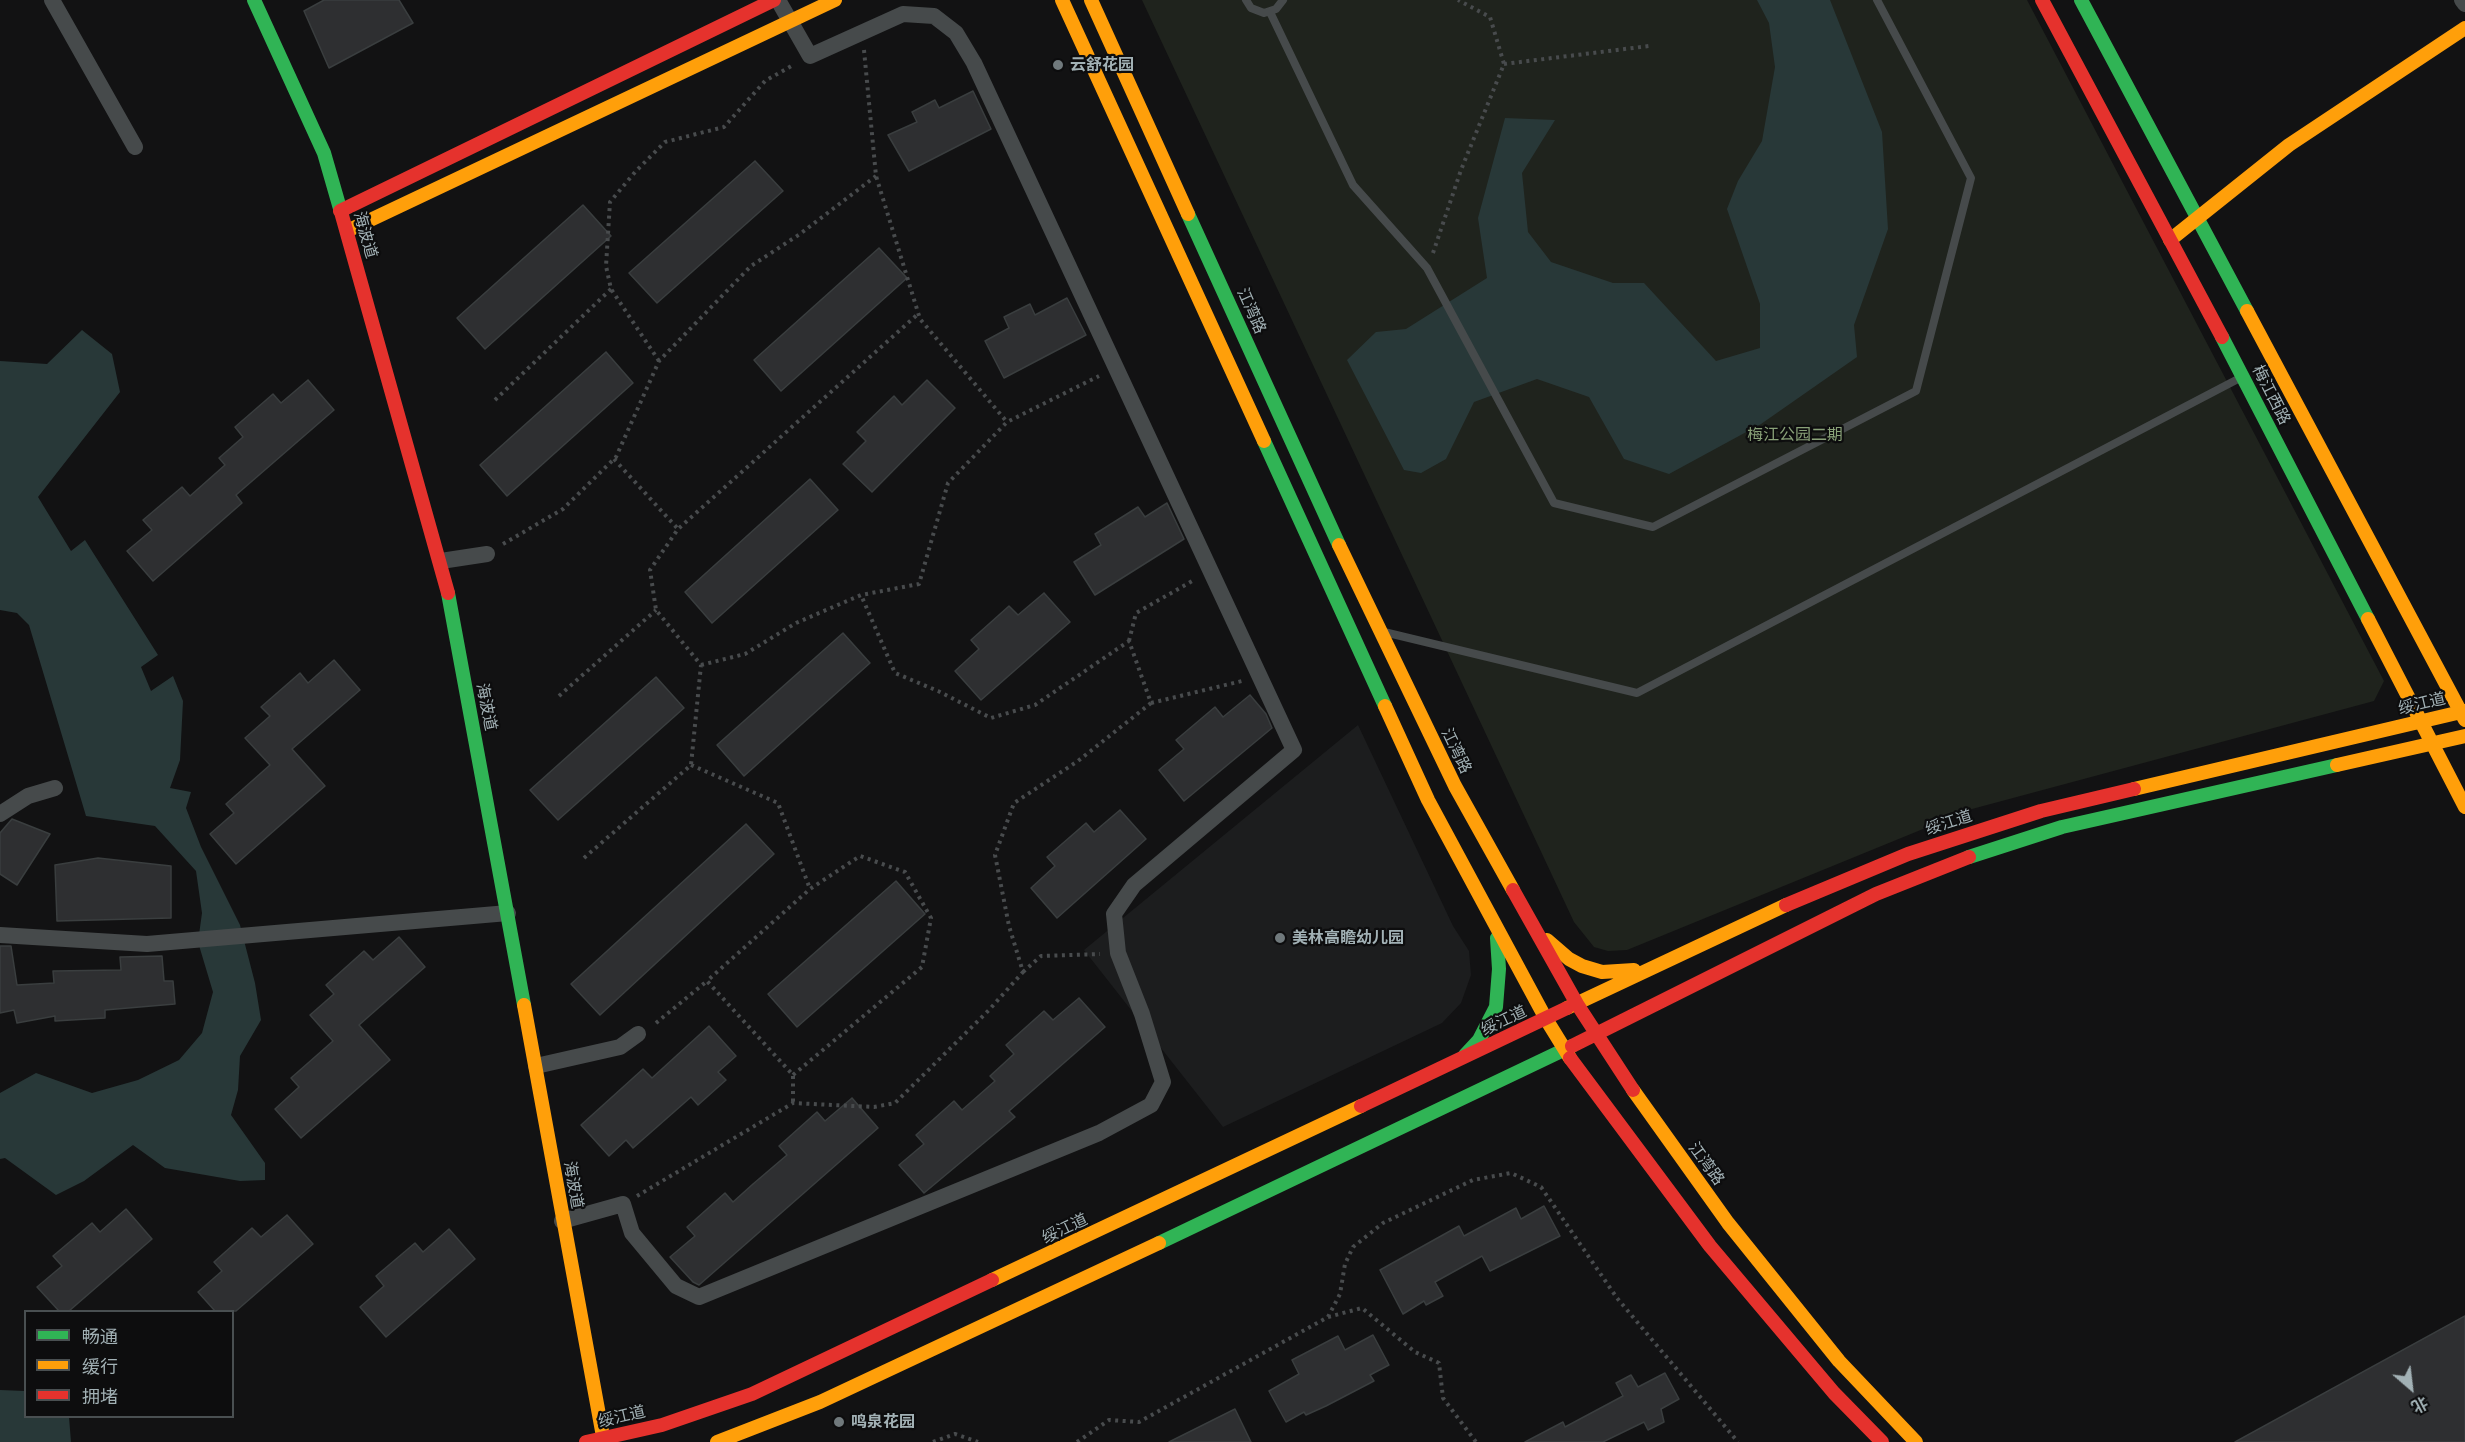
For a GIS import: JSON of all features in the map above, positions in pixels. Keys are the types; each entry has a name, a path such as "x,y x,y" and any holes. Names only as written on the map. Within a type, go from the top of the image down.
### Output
{"main road":[{"name":"海波道","path":"254,0 324,153 441,561 604,1441"},
{"path":"340,211 776,0"},
{"path":"346,231 835,0"},
{"path":"1062,0 1428,800 1495,929 1546,1019 1564,1050 1710,1246 1834,1393 1882,1442"},
{"name":"江湾路","path":"1091,0 1378,631 1455,786 1526,915 1578,999 1595,1032 1728,1223 1839,1360 1916,1442"},
{"name":"梅江西路","path":"2042,0 2243,377 2465,807"},
{"name":"梅江西路","path":"2082,0 2464,714"},
{"path":"2170,240 2274,158 2465,28"},
{"name":"绥江道","path":"586,1442 604,1441 662,1425 752,1394 1532,1027 1578,999 1817,890 1908,854 1981,830 2113,793 2420,722 2464,714"},
{"path":"717,1442 765,1425 888,1371 1564,1050 1673,993 1876,894 1998,846 2062,827 2465,736"},
{"path":"1526,915 1546,939 1569,960 1581,966 1602,972 1626,972 1659,964"},
{"path":"1518,1047 1532,1027 1539,1005 1540,972 1526,915"},
{"path":"1495,929 1540,972 1578,999 1614,1001"},
{"path":"1461,1060 1479,1040 1496,1007 1500,969 1495,929"},
{"path":"1635,1000 1673,993"},
{"path":"1478,1091 1507,1062"}],"street":[{"path":"52,0 135,147"},
{"path":"562,1221 623,1204 632,1233 676,1286 699,1297 1100,1133 1151,1105 1163,1082 1142,1014 1118,954 1114,914 1134,885 1294,750 974,63 956,33 934,16 903,14 810,56 776,0"},
{"path":"2462,0 2465,4"},
{"path":"441,561 487,554"},
{"path":"0,814 28,796 55,788"},
{"path":"0,935 147,944 508,913"},
{"path":"536,1066 620,1047 638,1035"}],"lane":[{"path":"1246,0 1257,11 1270,12 1276,9 1283,0"},
{"path":"1270,12 1353,185 1428,268 1554,503 1653,527 1916,391 1971,178 1877,0"},
{"path":"1378,631 1637,693 2243,377"}],"path":[{"path":"1428,268 1461,170 1504,64 1490,17 1458,0"},
{"path":"1504,64 1649,46"},
{"path":"853,49 864,47 876,176 918,314 1007,422"},
{"path":"659,361 611,289 606,266 610,202 665,142 724,127 765,81 810,56"},
{"path":"487,554 563,509 614,459 659,361 751,266 800,234 876,176"},
{"path":"495,399 611,289"},
{"path":"584,858 691,765 701,665 656,610 650,570 678,529 918,314"},
{"path":"701,665 745,654 796,623 861,595 919,584 948,483 1007,422 1100,375"},
{"path":"614,459 678,529"},
{"path":"1151,703 1129,640 1136,613 1210,570"},
{"path":"861,595 895,673 938,691 991,718 1035,705 1129,640"},
{"path":"559,696 656,610"},
{"path":"1023,972 1009,926 995,855 1014,803 1078,760 1151,703 1260,676"},
{"path":"691,765 778,802 810,889"},
{"path":"656,1023 810,889 860,856 905,872 931,918 922,967 793,1075"},
{"path":"623,1204 793,1103 874,1107 895,1103 1041,956 1118,954"},
{"path":"707,981 793,1075 793,1103"},
{"path":"1328,1317 1340,1294 1345,1264 1353,1247 1383,1223 1473,1180 1510,1173 1541,1186 1617,1298 1738,1442"},
{"path":"1077,1442 1109,1420 1139,1422 1328,1317 1362,1308 1415,1352 1439,1363 1443,1398 1476,1442"},
{"path":"933,1442 955,1434 978,1442"}],"shaded area":[{"path":"1757,0 1830,0 1882,132 1888,229 1854,325 1857,357 1761,424 1669,474 1624,459 1589,397 1537,379 1474,402 1446,459 1421,473 1404,470 1347,360 1376,332 1406,329 1487,278 1478,218 1505,118 1555,120 1522,173 1528,232 1551,262 1613,283 1644,283 1716,361 1760,348 1760,304 1727,209 1738,181 1762,141 1775,67 1769,23"},
{"path":"82,330 112,354 120,392 38,497 71,551 85,540 158,655 141,667 151,691 173,676 183,701 180,760 170,788 191,792 186,808 201,847 240,925 255,983 261,1020 240,1056 238,1090 231,1115 265,1163 265,1180 240,1181 165,1168 133,1145 84,1181 56,1195 5,1158 0,1159 0,1093 36,1073 92,1093 138,1080 179,1060 202,1033 213,992 198,942 202,913 196,871 155,826 86,816 29,625 17,613 0,610 0,361 47,364"},
{"name":"美林高瞻幼儿园","path":"1358,725 1453,926 1469,951 1471,975 1461,1003 1442,1023 1223,1127 1084,950"},
{"path":"0,1390 24,1391 24,1418 69,1418 71,1442 0,1442"}],"green space":[{"name":"梅江公园二期","path":"1142,0 2027,0 2384,681 2374,701 1972,809 1627,950 1608,951 1594,947 1574,922"}],"building":[{"path":"324,0 399,0 413,23 329,68 304,11"},
{"path":"973,91 991,129 909,171 888,135 917,122 912,112 935,100 939,108"},
{"path":"755,161 783,191 657,303 629,273"},
{"path":"583,205 611,236 485,349 457,318"},
{"path":"879,248 907,278 781,391 754,360"},
{"path":"1067,298 1086,335 1004,378 985,341 1009,328 1004,317 1030,304 1035,315"},
{"path":"606,352 633,383 507,496 480,465"},
{"path":"308,380 334,410 236,495 242,503 153,581 127,551 152,530 143,520 182,487 190,496 225,465 219,458 243,437 235,427 273,394 281,403"},
{"path":"927,380 955,408 872,492 843,464 866,441 857,432 894,396 902,405"},
{"path":"810,479 838,510 712,623 685,592"},
{"path":"1167,503 1184,539 1095,595 1074,562 1101,545 1095,534 1138,507 1145,517"},
{"path":"1044,593 1070,622 981,700 955,671 979,649 971,640 1009,606 1018,615"},
{"path":"843,633 870,663 744,776 717,745"},
{"path":"334,660 360,690 292,749 325,786 236,864 210,834 234,813 226,804 270,765 245,738 270,716 261,707 300,673 308,683"},
{"path":"656,677 684,708 558,820 530,790"},
{"path":"1250,695 1266,714 1272,728 1184,801 1159,770 1184,749 1176,740 1215,707 1223,717"},
{"path":"1120,810 1146,839 1057,918 1031,888 1055,866 1047,857 1086,823 1094,832"},
{"path":"12,819 50,834 17,885 0,874 0,833"},
{"path":"746,824 774,854 600,1015 571,984"},
{"path":"98,858 171,866 171,918 57,921 55,865"},
{"path":"896,881 925,914 797,1027 768,994"},
{"path":"399,937 425,967 359,1025 390,1060 301,1138 275,1109 299,1087 291,1078 333,1041 310,1015 334,994 326,985 364,951 373,960"},
{"path":"0,946 11,946 17,985 54,983 53,971 121,970 120,957 162,956 164,981 173,981 175,1004 105,1010 105,1018 55,1021 55,1016 17,1023 14,1010 0,1013"},
{"path":"1079,998 1105,1027 1009,1111 1015,1117 924,1193 899,1165 924,1144 916,1135 954,1101 962,1110 995,1081 990,1076 1014,1054 1006,1045 1044,1011 1053,1020"},
{"path":"709,1026 736,1056 718,1072 726,1080 698,1105 691,1097 633,1148 626,1140 609,1156 581,1125 643,1069 652,1078"},
{"path":"852,1098 878,1128 699,1285 693,1282 670,1257 695,1236 687,1227 725,1193 733,1202 787,1155 779,1146 817,1112 825,1121"},
{"path":"1544,1206 1560,1236 1490,1271 1482,1256 1435,1282 1443,1296 1426,1305 1424,1301 1403,1314 1380,1270 1459,1226 1464,1236 1516,1208 1521,1219"},
{"path":"126,1209 152,1239 70,1310 58,1310 37,1287 62,1266 53,1256 92,1223 100,1232"},
{"path":"287,1215 313,1244 236,1311 214,1310 198,1292 222,1271 214,1262 252,1228 261,1237"},
{"path":"449,1229 475,1259 386,1337 360,1307 384,1286 376,1276 415,1243 423,1252"},
{"path":"2465,1316 2465,1442 2235,1442"},
{"path":"1373,1335 1389,1365 1370,1375 1374,1381 1326,1406 1306,1415 1304,1412 1286,1422 1269,1391 1299,1374 1292,1360 1338,1336 1345,1350"},
{"path":"1665,1373 1679,1399 1661,1409 1664,1422 1648,1430 1644,1422 1603,1442 1525,1442 1563,1422 1565,1427 1623,1396 1616,1383 1631,1375 1638,1387"},
{"path":"1235,1409 1251,1442 1169,1442"}],"traffic: fast":[{"path":"254,0 324,153 341,212"},
{"path":"2081,0 2247,311"},
{"path":"1188,214 1339,545"},
{"path":"2222,337 2368,619"},
{"path":"1264,441 1385,706"},
{"path":"448,593 524,1005"},
{"path":"1969,857 2062,827 2337,765"},
{"path":"1465,1055 1479,1040 1496,1007 1499,969 1497,938"},
{"path":"1159,1243 1572,1046"}],"traffic: slow":[{"path":"347,231 835,0"},
{"path":"1062,0 1264,441"},
{"path":"1091,0 1188,214"},
{"path":"2170,240 2289,145 2465,28"},
{"path":"2247,311 2465,720"},
{"path":"1339,545 1455,786 1513,890"},
{"path":"2368,619 2465,807"},
{"path":"1385,706 1428,800 1546,1019 1570,1058"},
{"path":"2134,789 2465,711"},
{"path":"2337,765 2465,736"},
{"path":"1567,1008 1786,905"},
{"path":"1547,940 1569,959 1582,966 1602,972 1634,970"},
{"path":"524,1005 604,1442"},
{"path":"1633,1090 1728,1223 1839,1361 1916,1442"},
{"path":"992,1280 1361,1106"},
{"path":"717,1442 820,1402 1159,1243"}],"traffic: jam":[{"path":"340,211 774,0"},
{"path":"2042,0 2222,337"},
{"path":"341,212 448,593"},
{"path":"1786,905 1908,854 2041,811 2134,789"},
{"path":"1572,1046 1876,894 1969,857"},
{"path":"1513,890 1577,1004 1633,1090"},
{"path":"1361,1106 1567,1008"},
{"path":"1570,1058 1710,1246 1834,1393 1882,1442"},
{"path":"586,1442 662,1425 752,1394 992,1280"}],"place":[{"name":"云舒花园","path":"1058,65"},
{"name":"美林高瞻幼儿园","path":"1280,938"},
{"name":"鸣泉花园","path":"839,1422"}]}
